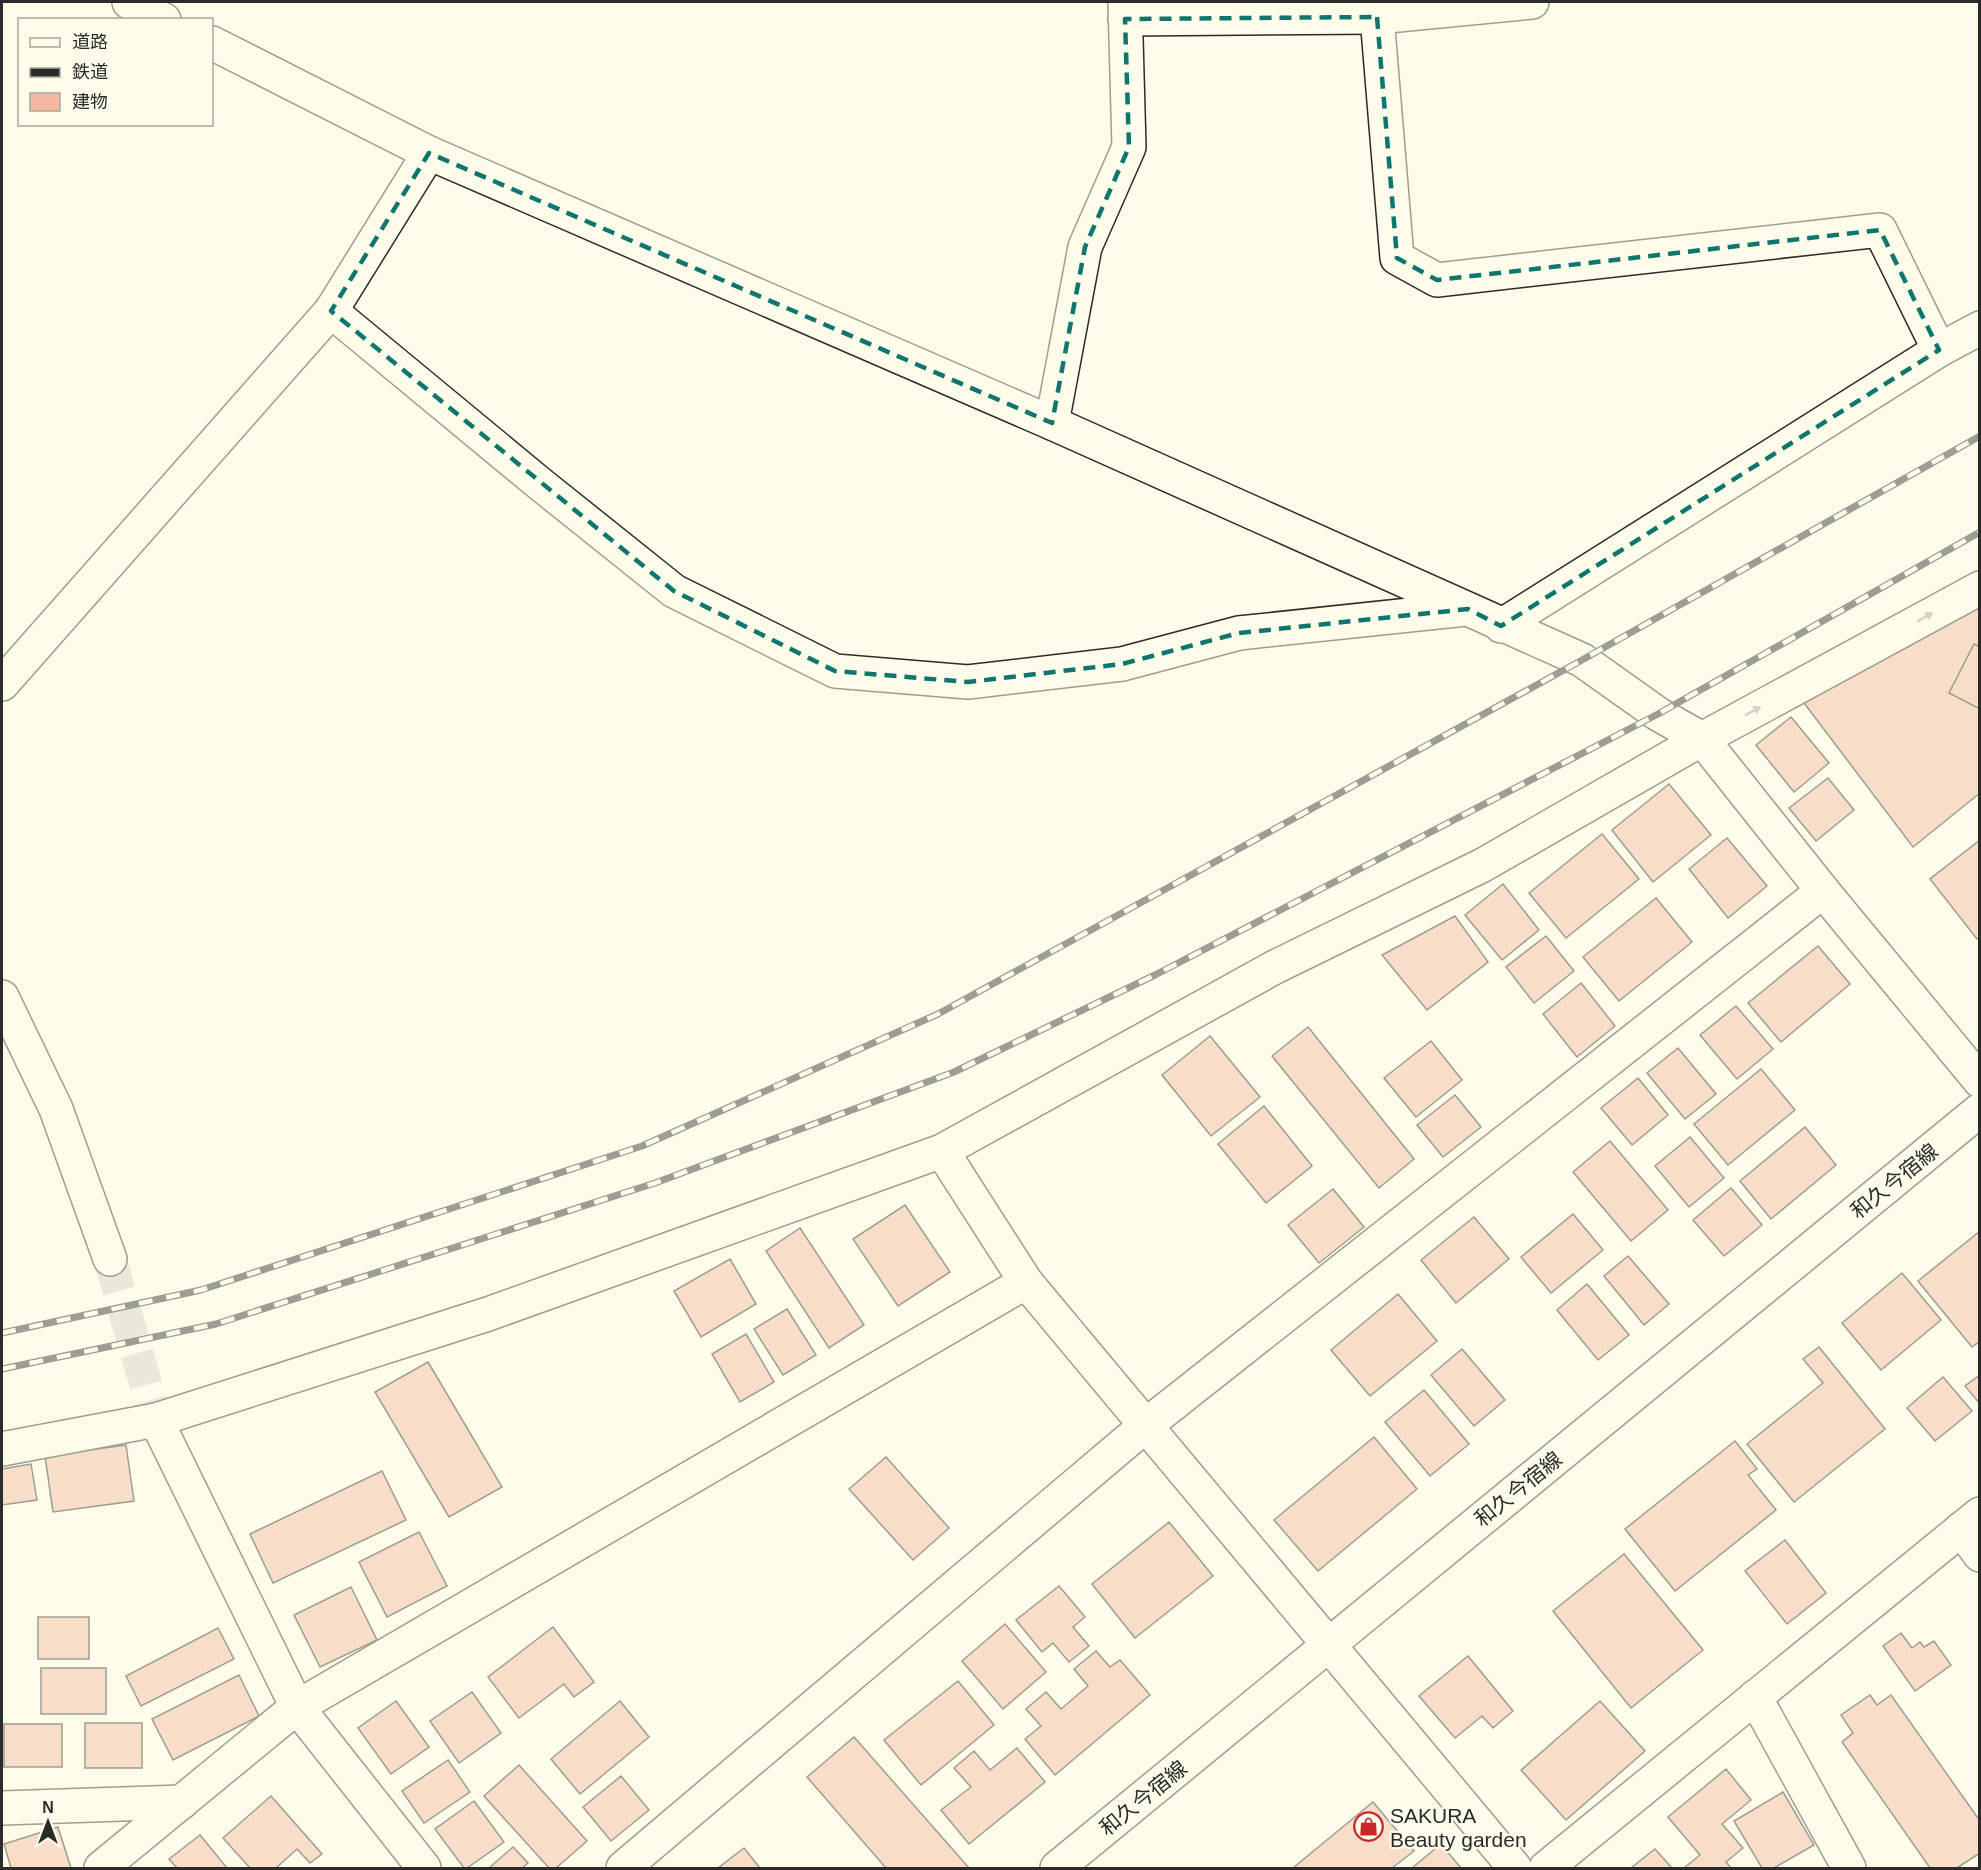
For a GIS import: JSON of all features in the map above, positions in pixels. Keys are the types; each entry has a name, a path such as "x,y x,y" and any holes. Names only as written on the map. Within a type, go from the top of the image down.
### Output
{"street":[{"path":"129,2 160,18"},
{"path":"1052,423 1085,247 1129,147 1125,10 1377,17 1532,2"},
{"path":"1377,17 1397,258 1437,280 1880,230 1940,350"},
{"path":"213,44 429,153 1052,423 1468,609 1501,626 1582,660 1658,714 1702,739 1823,891 1980,1081"},
{"path":"2,684 331,311 429,153"},
{"path":"331,311 674,591 835,671 968,682 1122,664 1239,633 1468,609"},
{"path":"1501,626 1940,350 1980,328"},
{"path":"2,1449 156,1420 488,1314 942,1151 1275,967 1484,865 1702,739 1980,588"},
{"path":"623,1869 1145,1426 1823,891"},
{"path":"2,997 56,1109 110,1259"},
{"name":"和久今宿線","path":"1057,1869 1980,1110"},
{"path":"942,1151 1026,1282 1515,1869"},
{"path":"101,1869 297,1707 1026,1282"},
{"path":"156,1420 297,1707 424,1869"},
{"path":"1546,1869 1970,1521 1980,1555"},
{"path":"1755,1697 1848,1869"},
{"path":"2,1808 182,1802"}],"highlighted area":[{"path":"1377,17 1397,258 1437,280 1880,230 1939,350 1501,626 1468,609 1239,633 1122,664 968,682 835,671 674,591 331,311 429,153 1052,423 1085,247 1129,147 1125,19"}],"building":[{"path":"1980,601 1980,793 1913,847 1801,699"},
{"path":"1974,644 1980,647 1980,709 1949,693"},
{"path":"1791,717 1829,763 1794,792 1756,745"},
{"path":"1828,778 1854,810 1816,841 1789,808"},
{"path":"1669,784 1711,835 1653,882 1612,830"},
{"path":"1602,834 1639,879 1566,938 1529,893"},
{"path":"1727,838 1767,886 1728,918 1689,869"},
{"path":"1980,840 1980,937 1977,939 1930,879"},
{"path":"1503,884 1539,930 1502,960 1465,915"},
{"path":"1656,898 1692,942 1619,1001 1583,957"},
{"path":"1455,916 1488,962 1427,1010 1382,955"},
{"path":"1546,936 1574,971 1534,1003 1506,967"},
{"path":"1818,946 1850,984 1781,1042 1748,1003"},
{"path":"1581,983 1615,1026 1577,1057 1543,1014"},
{"path":"1736,1006 1773,1049 1737,1079 1700,1035"},
{"path":"1308,1027 1414,1159 1379,1188 1272,1056"},
{"path":"1210,1036 1260,1097 1211,1136 1162,1075"},
{"path":"1431,1041 1462,1080 1416,1117 1384,1078"},
{"path":"1678,1048 1716,1094 1685,1119 1647,1073"},
{"path":"1761,1069 1795,1110 1728,1165 1694,1124"},
{"path":"1638,1078 1668,1115 1632,1145 1601,1108"},
{"path":"1455,1095 1481,1127 1443,1157 1417,1125"},
{"path":"1264,1106 1312,1166 1266,1203 1218,1144"},
{"path":"1805,1127 1836,1165 1771,1219 1740,1181"},
{"path":"1690,1137 1724,1178 1689,1207 1655,1166"},
{"path":"1610,1141 1668,1210 1631,1241 1573,1172"},
{"path":"1731,1188 1762,1225 1724,1256 1693,1220"},
{"path":"1333,1189 1364,1227 1319,1263 1288,1225"},
{"path":"905,1205 950,1272 898,1306 853,1239"},
{"path":"1573,1214 1603,1250 1551,1293 1521,1257"},
{"path":"1474,1217 1509,1259 1456,1303 1421,1260"},
{"path":"800,1228 864,1325 829,1348 766,1251"},
{"path":"1980,1231 1980,1341 1972,1347 1918,1281"},
{"path":"1628,1256 1669,1304 1644,1325 1604,1276"},
{"path":"730,1259 756,1304 701,1337 674,1291"},
{"path":"1902,1273 1941,1320 1881,1370 1842,1323"},
{"path":"1587,1284 1629,1335 1598,1360 1557,1310"},
{"path":"1398,1294 1437,1341 1370,1396 1331,1350"},
{"path":"787,1309 816,1355 783,1375 754,1329"},
{"path":"746,1334 774,1382 740,1402 712,1354"},
{"path":"1819,1347 1885,1429 1794,1502 1747,1444 1823,1383 1803,1359"},
{"path":"1462,1349 1505,1400 1474,1426 1431,1375"},
{"path":"428,1362 502,1487 449,1517 375,1392"},
{"path":"1980,1375 1980,1404 1965,1386"},
{"path":"1943,1377 1972,1411 1935,1441 1907,1408"},
{"path":"1424,1390 1469,1444 1430,1476 1385,1422"},
{"path":"1374,1437 1417,1489 1318,1571 1274,1520"},
{"path":"1735,1441 1757,1469 1748,1475 1776,1510 1675,1591 1625,1529"},
{"path":"126,1445 134,1501 53,1512 45,1456"},
{"path":"886,1457 949,1528 913,1560 849,1489"},
{"path":"31,1464 37,1500 2,1505 2,1469"},
{"path":"382,1471 406,1520 273,1583 250,1534"},
{"path":"1169,1522 1213,1576 1135,1638 1092,1584"},
{"path":"419,1532 447,1586 387,1617 359,1562"},
{"path":"1785,1540 1826,1593 1787,1624 1745,1571"},
{"path":"1624,1554 1703,1650 1631,1708 1553,1611"},
{"path":"1059,1586 1085,1617 1073,1627 1089,1646 1069,1662 1053,1643 1042,1652 1016,1620"},
{"path":"351,1587 377,1640 320,1667 294,1615"},
{"path":"38,1617 89,1617 89,1659 38,1659"},
{"path":"1005,1624 1046,1672 1003,1709 962,1661"},
{"path":"553,1627 594,1682 574,1697 564,1684 519,1718 488,1677"},
{"path":"218,1628 234,1659 141,1706 126,1676"},
{"path":"1901,1633 1912,1648 1920,1642 1924,1647 1934,1641 1951,1665 1915,1691 1883,1646"},
{"path":"1096,1651 1110,1667 1120,1660 1150,1695 1055,1775 1025,1739 1041,1726 1026,1709 1046,1692 1061,1709 1088,1686 1074,1669"},
{"path":"1468,1656 1513,1711 1493,1728 1482,1716 1455,1738 1419,1696"},
{"path":"41,1668 106,1668 106,1714 41,1714"},
{"path":"239,1675 259,1716 173,1760 152,1719"},
{"path":"958,1681 994,1725 921,1785 884,1740"},
{"path":"472,1692 501,1733 459,1763 430,1721"},
{"path":"1870,1695 1877,1705 1891,1695 1980,1821 1980,1853 1957,1868 1930,1868 1842,1742 1853,1733 1841,1715"},
{"path":"396,1701 429,1747 391,1774 358,1728"},
{"path":"620,1701 649,1737 580,1794 551,1759"},
{"path":"1600,1701 1645,1751 1566,1820 1521,1770"},
{"path":"85,1723 142,1723 142,1768 85,1768"},
{"path":"4,1724 62,1724 62,1767 4,1767"},
{"path":"854,1737 969,1868 886,1868 807,1777"},
{"path":"1017,1748 1045,1782 969,1844 941,1810 971,1787 954,1768 974,1751 990,1770"},
{"path":"448,1760 470,1792 424,1823 402,1791"},
{"path":"519,1765 587,1841 556,1868 549,1868 484,1796"},
{"path":"1726,1769 1751,1800 1722,1824 1743,1848 1726,1862 1731,1868 1684,1868 1700,1855 1668,1817"},
{"path":"621,1776 649,1810 611,1841 583,1807"},
{"path":"1783,1792 1814,1845 1774,1868 1762,1868 1734,1821"},
{"path":"271,1796 322,1854 310,1863 297,1849 276,1868 250,1868 223,1838"},
{"path":"474,1801 504,1842 464,1868 435,1829"},
{"name":"SAKURA Beauty garden","path":"1373,1802 1414,1851 1392,1868 1293,1868"},
{"path":"58,1827 71,1868 11,1868 4,1844"},
{"path":"200,1835 227,1868 177,1868 169,1859"},
{"path":"1441,1844 1461,1868 1412,1868"},
{"path":"513,1847 528,1863 522,1868 489,1868"},
{"path":"744,1848 760,1868 718,1868"},
{"path":"1655,1849 1672,1868 1631,1868"}],"tunnel":[{"path":"110,1259 156,1420"}],"railway":[{"path":"2,1333 201,1290 642,1146 938,1014 1582,660 1980,436"},
{"path":"2,1369 216,1324 655,1183 954,1072 1155,975 1658,714 1980,532"}],"place":[{"name":"SAKURA Beauty garden","path":"1369,1827"}]}
